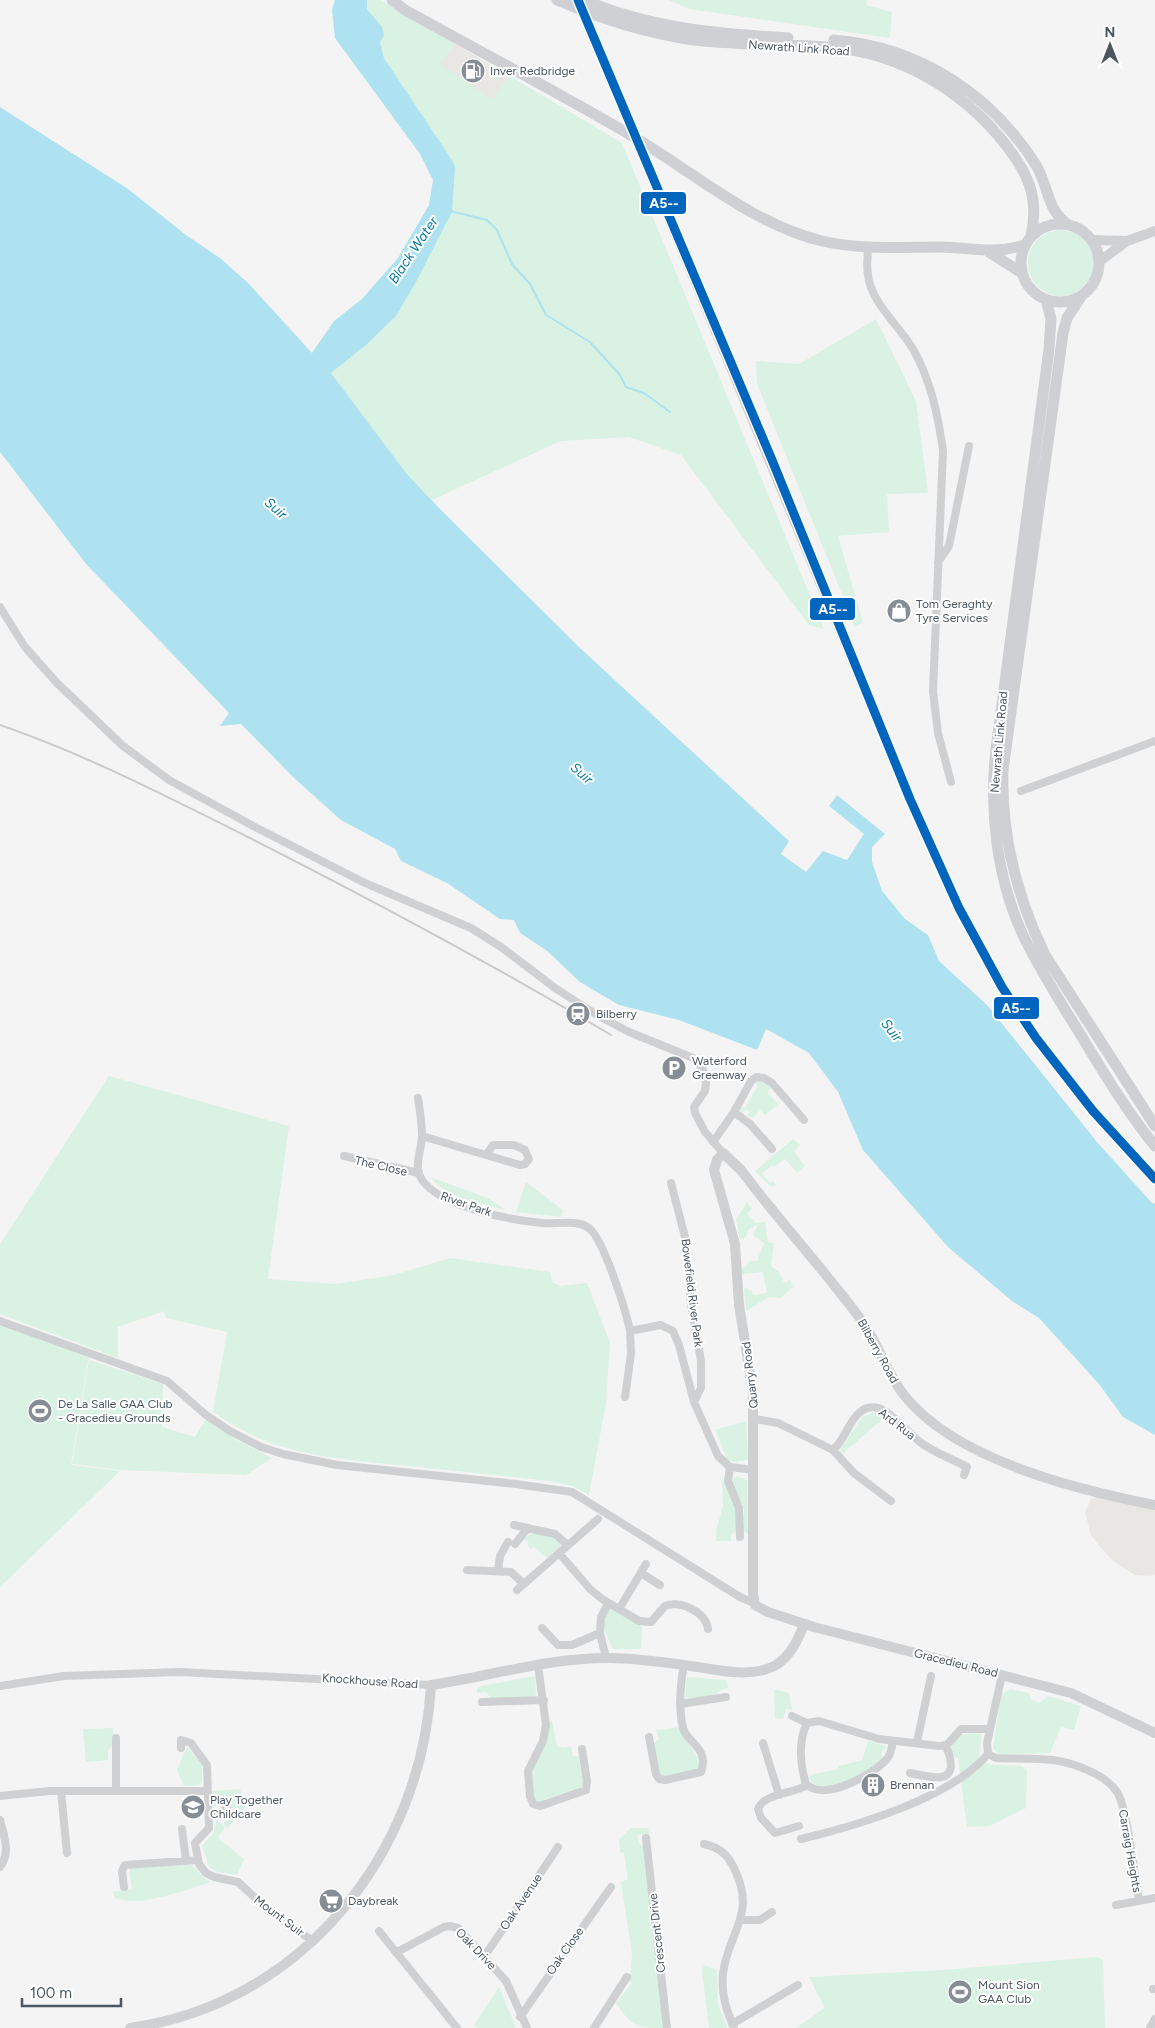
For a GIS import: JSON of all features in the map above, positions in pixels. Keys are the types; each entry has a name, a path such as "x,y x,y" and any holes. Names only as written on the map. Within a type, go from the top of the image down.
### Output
{"main road":[{"path":"392,0 405,10 634,137 760,217 787,229 821,241 868,248 940,247 989,252 1028,240"},
{"name":"Newrath Link Road","path":"558,0 691,31 837,40 873,46 923,63 956,82 1002,119 1024,146 1038,170 1056,216 1067,224"},
{"name":"Newrath Link Road","path":"589,6 657,33 687,39 724,43 839,48 872,55 918,72 941,85 967,104 990,125 1006,144 1028,180 1034,200 1035,216 1028,240"},
{"path":"1056,224 1067,224 1078,228 1092,240 1100,261 1095,282 1081,297 1059,303 1046,300 1034,293 1025,282 1022,273 1021,256 1028,240 1041,228 1056,224"},
{"path":"989,252 1022,273"},
{"name":"Newrath Link Road","path":"1081,297 1067,318 1063,333 1003,770 1004,811 1009,852 1016,883 1032,928 1045,955 1081,1013 1155,1126"},
{"name":"Newrath Link Road","path":"1046,300 1051,318 1049,349 995,759 993,798 996,827 1006,883 1022,931 1099,1064 1134,1120 1155,1146"}],"street":[{"path":"1100,261 1127,241 1155,231"},
{"path":"1092,240 1127,241"},
{"path":"868,248 867,274 871,288 912,349 932,393 938,417 943,451 934,707 938,733 951,782"},
{"path":"938,562 949,546 969,446"},
{"name":"Bilberry Road","path":"0,607 28,652 53,680 123,746 169,780 255,827 365,883 470,928 501,947 555,988 597,1015 629,1032 690,1056 700,1065 704,1072 706,1083 704,1093 695,1106 696,1115 713,1142 740,1170 858,1314 869,1330 889,1373 902,1393 934,1425 955,1440 1019,1467 1090,1492 1155,1506"},
{"path":"1021,790 1155,741"},
{"path":"713,1142 734,1112 751,1081 760,1077 772,1083 804,1120"},
{"path":"418,1098 422,1136 419,1173"},
{"path":"734,1112 750,1124 772,1149"},
{"path":"422,1136 486,1155 520,1165 525,1164 528,1159 525,1150 510,1144 493,1145 486,1155"},
{"name":"Quarry Road","path":"723,1153 717,1160 714,1170 733,1230 737,1251 740,1305 752,1381 754,1419 754,1603"},
{"name":"The Close","path":"344,1156 375,1162 406,1172 419,1173"},
{"name":"River Park","path":"419,1173 433,1191 448,1200 475,1209 530,1222 550,1224 575,1223 592,1231 601,1246 630,1331"},
{"name":"Bowefield River Park","path":"671,1183 686,1245 691,1304 701,1361 701,1388 694,1402"},
{"path":"0,1321 167,1381 206,1415 230,1431 261,1447 283,1454 337,1465 533,1486 576,1494 740,1597 754,1603"},
{"name":"Bowefield River Park","path":"630,1331 661,1325 673,1331 679,1345 694,1402 718,1456 730,1467"},
{"path":"625,1397 631,1354 630,1331"},
{"name":"Ard Rua","path":"833,1450 857,1414 868,1408 876,1407 883,1410 907,1432 934,1451 968,1467 964,1475"},
{"path":"754,1419 778,1423 833,1450 854,1474 891,1501"},
{"path":"740,1537 740,1510 728,1481 730,1467 754,1470"},
{"path":"517,1590 598,1519"},
{"path":"514,1525 558,1535 568,1545"},
{"path":"498,1571 500,1556 528,1528"},
{"path":"559,1553 590,1589 608,1604 645,1623 654,1621 666,1606 680,1604 704,1618 708,1629"},
{"path":"619,1609 646,1564"},
{"path":"467,1570 514,1573 524,1584"},
{"path":"641,1573 660,1585"},
{"name":"Gracedieu Road","path":"754,1603 762,1610 804,1624 1080,1696 1155,1733"},
{"path":"606,1658 600,1633 601,1617 608,1604"},
{"name":"Knockhouse Road","path":"0,1686 82,1675 180,1672 431,1684 538,1665 606,1658 738,1672 766,1669 780,1662 790,1652 804,1624"},
{"path":"542,1628 556,1643 565,1646 600,1633"},
{"path":"538,1665 547,1719 545,1733 527,1774 533,1804 540,1806 586,1790 588,1784 582,1749"},
{"path":"649,1737 656,1774 659,1779 665,1780 701,1772 702,1765 699,1749 684,1732 680,1704 684,1665"},
{"path":"801,1839 856,1825 942,1789 972,1770 988,1754 987,1747 990,1729 1002,1675"},
{"path":"917,1742 931,1676"},
{"path":"130,2028 181,2016 219,2002 266,1976 313,1941 337,1917 360,1889 396,1829 410,1795 421,1760 428,1721 431,1684"},
{"path":"680,1704 726,1697"},
{"path":"482,1702 544,1700"},
{"path":"792,1716 808,1723 819,1721 872,1738 946,1746"},
{"path":"807,1785 801,1751 808,1723"},
{"path":"946,1746 961,1729 990,1729"},
{"path":"116,1738 112,1753 116,1791"},
{"path":"124,1887 122,1871 125,1865 198,1860 195,1843 208,1830 209,1818 206,1762 190,1742 181,1740 181,1748"},
{"path":"807,1785 816,1790 825,1791 851,1783 885,1761 890,1755 893,1741"},
{"path":"763,1743 779,1795"},
{"path":"910,1773 936,1778 944,1776 950,1769 951,1761 946,1746"},
{"name":"Carraig Heights","path":"988,1754 999,1758 1044,1759 1066,1763 1093,1774 1114,1787 1122,1804 1139,1901"},
{"path":"799,1826 775,1833 760,1817 759,1806 779,1795 796,1791 807,1785"},
{"path":"0,1796 21,1792 62,1791 207,1791"},
{"path":"62,1791 67,1853"},
{"path":"88,1791 88,1801"},
{"path":"209,1818 219,1815 226,1807"},
{"path":"0,1820 6,1850 0,1867"},
{"path":"182,1829 186,1861"},
{"name":"Crescent Drive","path":"646,1838 667,2028"},
{"path":"704,1844 725,1853 736,1871 744,1896 740,1920 727,1955 723,1974 723,2000 733,2026 798,1985"},
{"name":"Oak Avenue","path":"484,1957 558,1847"},
{"name":"Mount Suir","path":"198,1860 201,1867 210,1876 238,1882 269,1911 313,1941"},
{"name":"Oak Close","path":"520,2017 611,1886"},
{"name":"Carraig Heights","path":"1116,1905 1155,1898"},
{"path":"740,1920 760,1920 772,1912"},
{"name":"Oak Drive","path":"397,1952 450,1926 462,1932 507,1984 520,2017 527,2028"},
{"path":"379,1931 458,2028"},
{"path":"594,2028 628,1977"},
{"path":"1150,2028 1155,2020"}],"shaded area":[{"path":"455,44 510,76 492,100 471,88 438,64"},
{"path":"1098,1496 1155,1509 1155,1574 1151,1576 1135,1575 1113,1561 1091,1535 1085,1512 1091,1500"}],"green space":[{"path":"367,0 381,0 455,44 439,64 492,99 510,76 622,143 824,629 809,625 681,455 629,437 561,441 432,500 406,473 331,373 366,345 452,160 384,58 380,42 382,28 367,9"},
{"path":"668,0 867,0 866,5 892,12 890,38 689,9"},
{"path":"1061,230 1074,233 1084,240 1091,250 1094,263 1091,276 1084,286 1074,293 1061,296 1048,293 1038,286 1031,276 1028,263 1031,250 1038,240 1048,233"},
{"path":"876,319 916,401 928,493 887,494 889,532 838,536 863,623 855,626 757,384 756,361 799,364"},
{"path":"109,1076 289,1126 268,1279 336,1284 394,1275 450,1258 550,1272 552,1282 560,1286 587,1283 610,1343 606,1403 589,1495 572,1486 550,1481 356,1461 307,1453 283,1447 260,1438 237,1427 213,1412 227,1332 166,1318 164,1311 118,1327 118,1358 0,1314 0,1244"},
{"path":"760,1081 772,1088 767,1092 778,1104 765,1115 760,1110 753,1118 747,1116 750,1112 746,1109 743,1113 739,1109 742,1106 745,1108 758,1085 754,1082"},
{"path":"793,1139 800,1145 794,1151 805,1166 797,1173 785,1159 774,1167 772,1165 762,1174 770,1183 773,1181 777,1185 771,1187 755,1171"},
{"path":"430,1177 488,1198 506,1210 455,1195 445,1190"},
{"path":"526,1182 563,1210 561,1217 516,1212"},
{"path":"747,1202 752,1208 747,1214 756,1223 765,1222 768,1242 774,1243 771,1266 778,1271 784,1283 790,1280 793,1287 781,1298 769,1297 746,1311 744,1287 752,1291 753,1295 767,1293 763,1272 742,1274 742,1269 750,1261 757,1261 764,1243 753,1235 758,1224 748,1230 746,1237 740,1240 736,1219"},
{"name":"De La Salle GAA Club - Gracedieu Grounds","path":"0,1324 89,1356 71,1465 120,1471 0,1587"},
{"path":"89,1360 163,1384 162,1427 195,1437 206,1419 238,1441 272,1458 246,1475 120,1470 72,1464"},
{"path":"875,1412 885,1417 842,1454 841,1449 862,1417"},
{"path":"746,1421 748,1460 733,1462 727,1459 715,1430"},
{"path":"736,1476 747,1480 748,1534 743,1531 744,1509 732,1483"},
{"path":"722,1478 736,1508 736,1531 731,1535 731,1541 716,1541 716,1531 723,1506"},
{"path":"533,1533 555,1537 561,1543 560,1547 547,1558 534,1547 531,1549 527,1545 529,1543 524,1538"},
{"path":"610,1609 642,1626 641,1649 613,1649 603,1623 606,1613"},
{"path":"535,1676 536,1696 520,1699 491,1698 486,1692 477,1693 477,1689 481,1686"},
{"path":"687,1677 727,1680 728,1688 707,1697 685,1697"},
{"path":"774,1689 789,1693 792,1710 786,1709 783,1719 775,1718"},
{"path":"1010,1689 1029,1693 1032,1700 1040,1703 1048,1696 1081,1706 1074,1730 1061,1727 1050,1753 998,1754 993,1748 1001,1695"},
{"path":"550,1721 552,1721 557,1746 571,1747 573,1756 578,1756 585,1784 579,1791 558,1795 538,1803 534,1800 529,1775 547,1739"},
{"path":"680,1727 694,1750 699,1769 663,1777 658,1773 653,1744 659,1739 656,1730"},
{"path":"113,1728 113,1745 108,1750 108,1760 86,1762 83,1729"},
{"path":"982,1733 979,1759 991,1765 1022,1766 1027,1770 1026,1808 990,1826 967,1827 958,1758 944,1753 950,1750 959,1735"},
{"path":"868,1741 886,1746 881,1754 883,1757 858,1776 835,1785 824,1786 815,1784 808,1778 814,1774 839,1769 838,1766 862,1760"},
{"path":"187,1747 202,1765 202,1782 199,1785 184,1786 177,1770"},
{"path":"240,1789 245,1807 228,1828 223,1824 234,1810 223,1799 214,1808 212,1791"},
{"path":"216,1820 225,1827 218,1838 244,1859 237,1875 218,1872 209,1867 202,1846 214,1832"},
{"path":"631,1828 648,1828 649,1834 637,1835 639,1843 645,1848 664,2028 636,2024 626,2017 616,2003 632,1983 630,1981 632,1953 621,1882 628,1879 624,1853 620,1852 619,1839"},
{"path":"192,1865 204,1878 211,1882 163,1897 137,1901 115,1898 113,1892 132,1889 129,1868"},
{"name":"Mount Sion GAA Club","path":"1098,1957 1103,1960 1105,2028 796,2028 825,2008 809,1977 942,1970"},
{"path":"704,1965 717,1970 718,2004 727,2028 709,2028 702,1971"},
{"path":"499,1987 516,2028 478,2028 474,2025"}],"water":[{"path":"335,0 367,0 367,9 382,27 384,36 380,42 384,58 455,167 452,212 396,316 366,345 331,373 406,473 439,508 580,648 789,841 781,854 806,872 823,851 847,860 864,834 829,806 837,795 885,834 872,847 872,862 882,891 905,919 928,935 939,961 987,1005 1097,1142 1151,1202 1155,1204 1155,1435 1123,1417 1099,1384 1039,1318 1012,1301 948,1247 863,1150 838,1092 809,1053 766,1029 757,1050 679,1020 619,1005 580,982 546,950 520,933 514,920 500,919 447,883 401,861 395,849 341,820 294,778 241,724 220,726 229,713 87,565 0,452 0,107 128,189 186,235 220,258 248,283 312,353 334,321 362,299 398,258 429,205 433,180 420,154 335,38 332,10"}],"waterway":[{"path":"450,211 487,220 497,230 512,264 530,284 546,315 590,342 620,375 626,387 644,393 670,412"}],"railway":[{"path":"574,0 910,809 978,952 1010,1006 1034,1035"},
{"path":"0,725 96,763 252,839 433,934 611,1035"}],"transit line":[{"name":"A5--","path":"578,0 772,460 910,799 959,908 1002,987 1036,1038 1093,1111 1155,1179"}],"place":[{"name":"Inver Redbridge","path":"473,71"},
{"name":"Tom Geraghty Tyre Services","path":"899,611"},
{"name":"Bilberry","path":"578,1014"},
{"name":"Waterford Greenway","path":"674,1068"},
{"name":"De La Salle GAA Club - Gracedieu Grounds","path":"40,1411"},
{"name":"Brennan","path":"873,1785"},
{"name":"Play Together Childcare","path":"193,1807"},
{"name":"Daybreak","path":"331,1901"},
{"name":"Mount Sion GAA Club","path":"960,1992"}],"water label":[{"name":"Black Water","path":"413,250"},
{"name":"Suir","path":"276,508"},
{"name":"Suir","path":"582,773"},
{"name":"Suir","path":"892,1030"}]}
